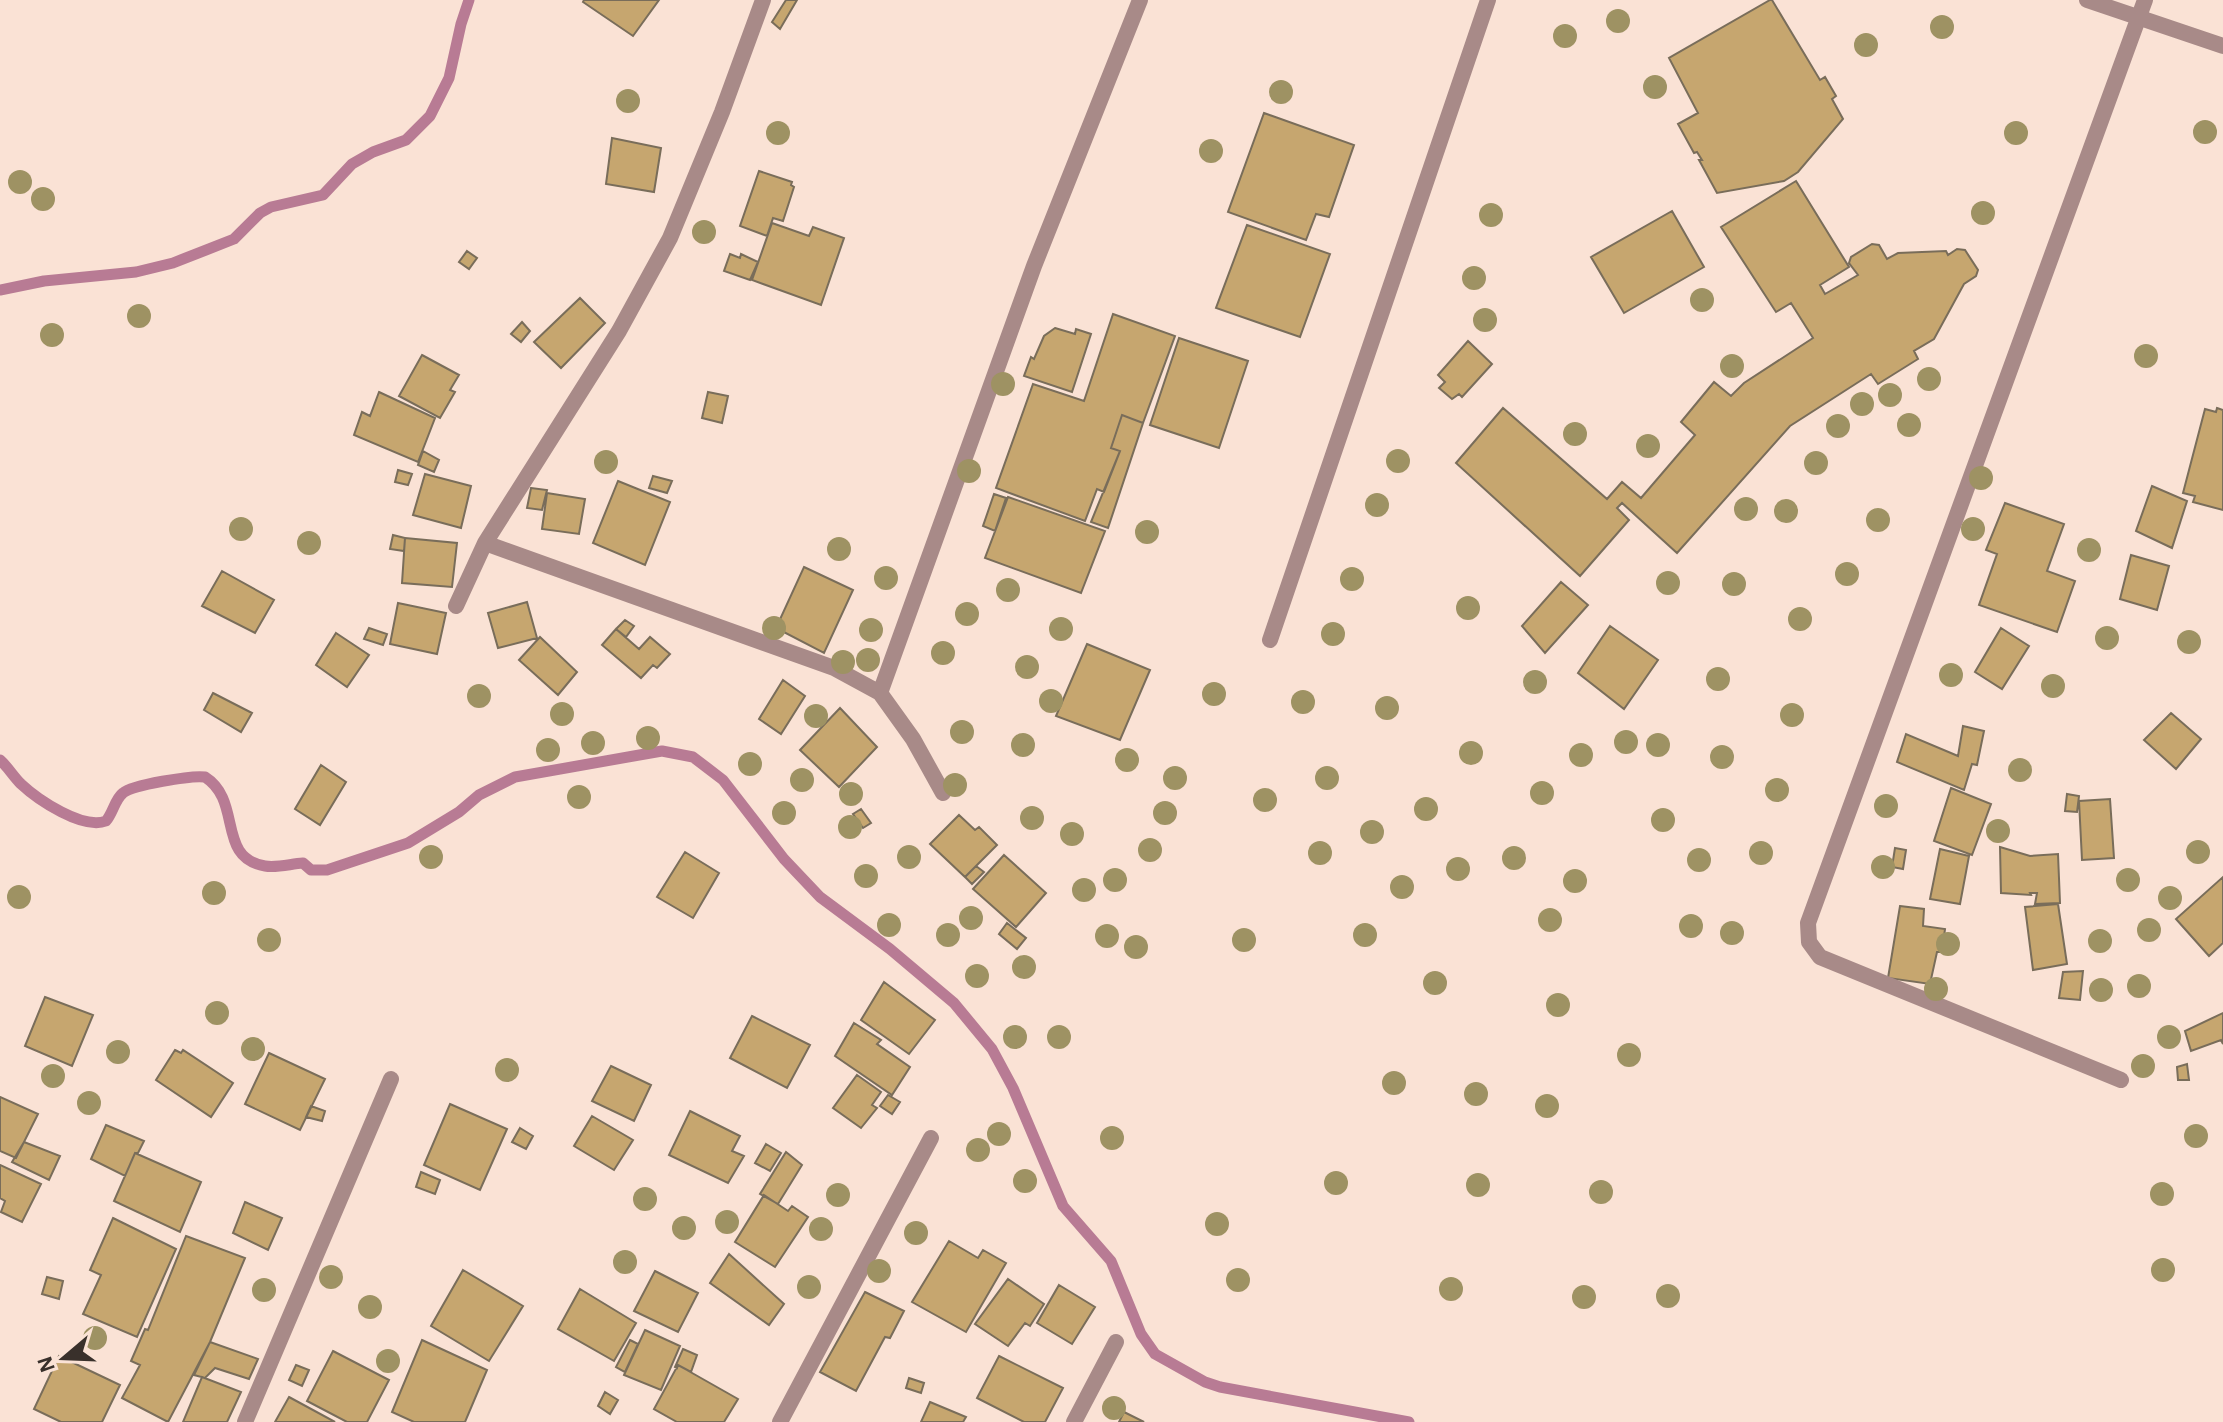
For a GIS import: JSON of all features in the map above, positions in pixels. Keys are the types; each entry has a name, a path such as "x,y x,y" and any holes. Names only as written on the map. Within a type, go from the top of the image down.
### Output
{"street":[{"path":"456,606 485,543 619,331 670,238 722,112 763,0"},
{"path":"880,693 1034,266 1140,0"},
{"path":"1270,640 1488,0"},
{"path":"2087,0 2223,46"},
{"path":"2121,1080 1820,957 1809,942 1808,923 2145,0"},
{"path":"485,543 834,668 880,693 913,739 943,793"},
{"path":"245,1422 391,1079"},
{"path":"780,1422 931,1138"},
{"path":"1074,1422 1116,1342"}],"building":[{"path":"584,0 659,0 633,36"},
{"path":"786,0 797,0 780,29 772,22"},
{"path":"1770,0 1820,80 1825,77 1836,96 1832,99 1843,119 1798,172 1784,181 1717,193 1699,160 1702,160 1697,152 1694,153 1678,124 1698,113 1669,58"},
{"path":"1264,113 1354,145 1329,217 1316,214 1306,240 1228,212"},
{"path":"612,138 661,148 654,192 606,184"},
{"path":"759,171 792,182 794,187 783,221 773,218 767,236 740,226"},
{"path":"1796,181 1849,267 1820,285 1825,294 1858,275 1849,263 1851,257 1872,244 1879,245 1887,259 1898,253 1946,251 1948,255 1957,249 1965,250 1978,270 1976,276 1964,284 1934,339 1914,351 1918,359 1878,384 1871,374 1790,426 1677,553 1622,503 1617,508 1629,520 1580,576 1456,463 1503,408 1607,499 1622,482 1641,498 1695,435 1681,422 1714,382 1731,396 1744,383 1813,338 1791,303 1776,312 1721,227"},
{"path":"1672,211 1704,267 1624,313 1591,257"},
{"path":"772,223 809,236 813,227 844,238 821,305 752,280"},
{"path":"1247,225 1330,254 1300,337 1216,308"},
{"path":"467,251 477,258 469,269 459,262"},
{"path":"730,254 740,258 741,254 758,262 750,280 724,271"},
{"path":"580,298 605,323 561,368 534,342"},
{"path":"1113,314 1175,336 1143,423 1122,415 1111,448 1120,451 1104,492 1097,489 1085,521 996,488 1033,384 1084,401"},
{"path":"522,322 530,331 521,342 511,334"},
{"path":"1055,328 1075,334 1076,329 1091,334 1072,392 1024,376 1044,336"},
{"path":"1179,338 1248,361 1219,448 1150,425"},
{"path":"1468,341 1492,364 1462,397 1459,394 1452,399 1439,388 1445,382 1438,375"},
{"path":"422,355 459,375 450,390 455,392 440,418 399,396"},
{"path":"379,392 435,418 418,462 354,435 362,412 370,416"},
{"path":"708,392 728,396 722,423 702,418"},
{"path":"2217,408 2223,410 2223,510 2193,502 2195,496 2183,493 2205,409 2216,412"},
{"path":"1122,415 1143,423 1108,528 1091,522 1120,451 1111,448"},
{"path":"423,451 439,460 434,472 418,465"},
{"path":"398,470 412,474 408,485 395,482"},
{"path":"425,474 471,486 461,528 413,515"},
{"path":"653,476 672,481 667,493 649,488"},
{"path":"618,481 670,502 645,565 593,543"},
{"path":"2152,486 2187,501 2172,548 2136,531"},
{"path":"531,488 547,490 542,510 527,508"},
{"path":"547,493 585,499 579,534 542,529"},
{"path":"994,494 1006,498 995,531 983,526"},
{"path":"1008,497 1105,531 1081,593 985,558"},
{"path":"2005,503 2064,524 2047,571 2075,581 2057,632 1979,605 1997,554 1986,550"},
{"path":"393,535 405,538 404,551 390,549"},
{"path":"405,538 457,543 452,587 402,583"},
{"path":"2131,555 2169,566 2157,610 2120,599"},
{"path":"804,567 853,590 824,653 776,628"},
{"path":"222,571 274,600 255,633 202,606"},
{"path":"1561,582 1588,605 1545,653 1522,626"},
{"path":"527,602 537,638 498,648 488,613"},
{"path":"398,603 446,613 437,654 390,644"},
{"path":"625,620 634,626 626,637 616,629"},
{"path":"1610,626 1658,660 1624,709 1578,673"},
{"path":"369,628 387,634 383,645 364,639"},
{"path":"2001,628 2029,646 2002,689 1975,672"},
{"path":"616,629 639,649 650,637 670,654 657,668 653,665 641,678 602,645"},
{"path":"336,633 369,655 347,687 316,665"},
{"path":"540,637 577,672 558,695 519,660"},
{"path":"1087,644 1150,670 1120,740 1056,716"},
{"path":"783,680 805,696 781,734 759,719"},
{"path":"213,693 252,713 241,732 204,710"},
{"path":"840,708 877,747 839,787 800,750"},
{"path":"2171,713 2201,739 2176,769 2144,740"},
{"path":"1963,726 1984,731 1977,765 1972,764 1964,790 1897,762 1906,734 1958,756"},
{"path":"321,765 346,782 320,825 295,809"},
{"path":"1951,788 1991,804 1972,855 1934,841"},
{"path":"2067,794 2079,796 2077,812 2065,811"},
{"path":"2110,799 2114,858 2082,860 2079,801"},
{"path":"861,809 871,823 863,828 853,814"},
{"path":"959,815 975,830 979,827 997,845 965,877 930,844"},
{"path":"2000,847 2030,856 2058,854 2060,903 2035,904 2037,893 2001,893"},
{"path":"1895,848 1906,850 1903,869 1892,867"},
{"path":"1940,849 1969,856 1960,904 1930,899"},
{"path":"685,852 719,873 693,918 657,897"},
{"path":"1004,855 1046,893 1016,927 973,889"},
{"path":"976,866 984,872 972,884 965,877"},
{"path":"2223,877 2223,943 2209,956 2176,919"},
{"path":"2058,904 2067,964 2033,970 2025,907"},
{"path":"1900,906 1924,909 1923,926 1945,929 1942,952 1937,952 1930,984 1888,978"},
{"path":"1007,923 1026,938 1017,949 999,934"},
{"path":"2083,971 2080,1000 2059,998 2063,972"},
{"path":"884,982 935,1020 909,1054 861,1020"},
{"path":"45,997 93,1015 72,1066 25,1046"},
{"path":"2223,1013 2223,1044 2221,1040 2191,1051 2185,1031"},
{"path":"752,1016 810,1045 787,1088 730,1058"},
{"path":"854,1023 881,1040 877,1044 910,1067 892,1095 835,1056"},
{"path":"175,1050 181,1053 183,1050 233,1083 211,1117 156,1080"},
{"path":"269,1053 325,1079 300,1130 245,1104"},
{"path":"2187,1064 2189,1080 2178,1080 2177,1067"},
{"path":"611,1066 651,1085 634,1121 592,1101"},
{"path":"857,1075 881,1092 872,1105 877,1108 861,1128 833,1108"},
{"path":"888,1095 900,1102 892,1114 880,1106"},
{"path":"0,1097 38,1114 16,1158 0,1151"},
{"path":"450,1104 507,1129 480,1190 424,1165"},
{"path":"311,1106 325,1111 322,1121 306,1117"},
{"path":"690,1111 740,1136 732,1151 744,1156 728,1183 669,1155"},
{"path":"592,1116 633,1140 614,1170 574,1146"},
{"path":"106,1125 144,1141 125,1176 91,1159"},
{"path":"520,1128 533,1136 526,1149 512,1142"},
{"path":"24,1142 60,1156 49,1180 12,1162"},
{"path":"766,1144 781,1153 770,1171 755,1163"},
{"path":"786,1152 802,1165 778,1204 760,1194"},
{"path":"135,1153 201,1182 180,1232 114,1201"},
{"path":"0,1165 41,1184 22,1222 1,1212 5,1201 0,1198"},
{"path":"421,1172 440,1180 435,1194 416,1187"},
{"path":"764,1195 788,1211 792,1206 808,1217 775,1267 735,1242"},
{"path":"245,1202 282,1218 268,1250 233,1233"},
{"path":"113,1218 176,1249 137,1337 83,1314 101,1275 90,1270"},
{"path":"186,1236 245,1258 210,1342 168,1422 122,1398 140,1365 131,1361 145,1329 148,1330"},
{"path":"949,1241 978,1258 983,1250 1006,1263 966,1332 912,1302"},
{"path":"729,1254 784,1304 769,1325 710,1283"},
{"path":"463,1270 523,1306 489,1361 431,1326"},
{"path":"655,1271 698,1293 678,1332 634,1311"},
{"path":"47,1277 63,1281 59,1299 42,1294"},
{"path":"1008,1279 1044,1304 1030,1326 1025,1323 1008,1346 975,1324"},
{"path":"1059,1285 1095,1307 1072,1344 1037,1323"},
{"path":"580,1289 636,1323 614,1361 558,1329"},
{"path":"865,1292 904,1311 890,1338 885,1337 856,1391 820,1372"},
{"path":"645,1330 680,1346 661,1390 624,1375"},
{"path":"422,1340 487,1370 465,1422 414,1422 392,1412"},
{"path":"630,1340 638,1344 625,1372 616,1367"},
{"path":"210,1342 258,1359 249,1379 215,1368 205,1378 194,1375"},
{"path":"683,1349 697,1355 691,1372 678,1365 675,1367"},
{"path":"333,1351 389,1380 367,1422 347,1422 307,1401"},
{"path":"59,1356 120,1385 102,1422 61,1422 34,1409"},
{"path":"999,1356 1063,1388 1045,1422 1024,1422 977,1398"},
{"path":"296,1365 309,1370 302,1386 289,1380"},
{"path":"678,1365 738,1399 724,1422 677,1422 654,1409"},
{"path":"202,1377 241,1392 227,1422 183,1422"},
{"path":"909,1378 924,1383 921,1393 906,1388"},
{"path":"605,1392 618,1400 610,1414 598,1406"},
{"path":"289,1397 335,1422 275,1422"},
{"path":"930,1402 966,1417 963,1422 921,1422"},
{"path":"1124,1412 1144,1422 1119,1422"}],"waterway":[{"path":"0,290 44,281 136,272 173,263 234,239 260,213 271,207 323,195 352,164 373,152 406,140 430,116 449,78 469,0"},
{"path":"0,760 38,798 73,817 96,823 106,821 120,796 129,790 162,781 205,777 224,800 235,841 240,852 250,861 265,866 303,863 311,870 327,870 408,843 459,812 479,795 515,777 662,751 693,757 723,780 784,859 820,897 890,949 954,1003 992,1049 1013,1088 1063,1206 1111,1261 1141,1334 1155,1354 1220,1387 1409,1422"}]}
